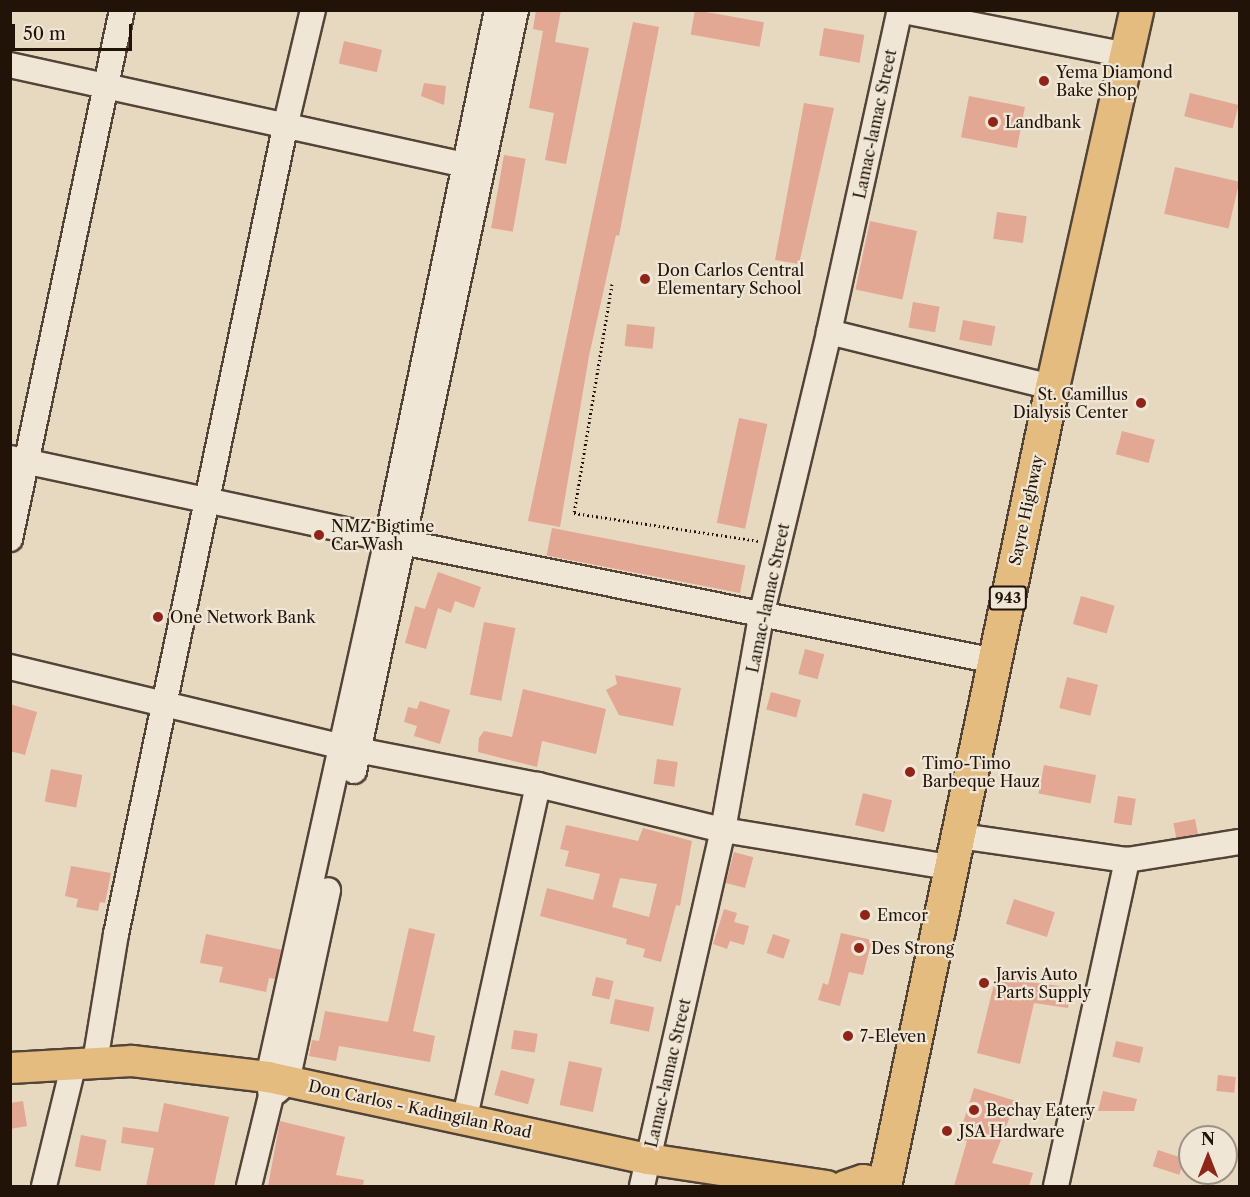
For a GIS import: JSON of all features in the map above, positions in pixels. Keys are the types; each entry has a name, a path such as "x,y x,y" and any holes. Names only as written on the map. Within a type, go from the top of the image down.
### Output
{"highway":[{"name":"Sayre Highway","path":"889,1186 1052,387 1136,10"}],"main road":[{"name":"Don Carlos - Kadingilan Road","path":"10,1068 132,1061 465,1117 645,1172 827,1186"},
{"path":"845,1186 863,1180 889,1186"}],"street":[{"path":"10,539 20,460 107,87 122,10"},
{"path":"44,1186 85,1062 114,944 285,123 313,10"},
{"path":"249,1186 275,1085 396,541 473,167 497,10"},
{"path":"473,167 516,10"},
{"path":"900,10 1127,55"},
{"name":"Lamac-lamac Street","path":"645,1172 723,830 762,612 829,332 900,10"},
{"path":"10,65 285,123 473,167"},
{"path":"829,332 1052,387"},
{"path":"20,460 396,541 762,612 995,661"},
{"path":"10,666 350,749 538,785 723,830 954,868"},
{"path":"465,1117 538,785"},
{"path":"960,836 1127,860 1239,842"},
{"path":"1056,1186 1127,860"}],"path":[{"path":"612,284 574,513 778,544"}],"building":[{"path":"536,10 561,10 555,42 589,48 566,164 545,160 554,113 529,108 543,31 533,29"},
{"path":"695,10 764,22 760,47 691,35"},
{"path":"633,22 659,27 619,236 616,235 589,356 560,527 528,521"},
{"path":"824,28 864,35 860,63 819,56"},
{"path":"344,41 382,50 377,72 339,63"},
{"path":"424,83 446,86 444,105 421,96"},
{"path":"1190,93 1239,105 1233,128 1184,116"},
{"name":"Landbank","path":"969,96 1025,107 1017,148 961,137"},
{"path":"804,103 834,108 799,264 775,260"},
{"path":"504,155 526,159 513,232 491,228"},
{"path":"1175,167 1239,182 1229,229 1164,214"},
{"path":"997,212 1027,216 1023,243 993,239"},
{"path":"870,221 917,231 902,299 855,289"},
{"path":"913,302 940,307 935,332 908,328"},
{"path":"963,320 995,326 992,346 959,340"},
{"path":"627,324 655,327 653,349 625,346"},
{"path":"739,418 767,424 745,529 717,523"},
{"path":"1122,431 1155,440 1149,463 1116,454"},
{"path":"552,528 745,566 740,593 547,555"},
{"path":"438,572 481,587 474,608 455,601 451,613 438,608 426,649 405,643 415,606 425,609"},
{"path":"1081,596 1115,606 1107,634 1073,624"},
{"path":"484,622 515,628 501,701 470,695"},
{"path":"805,649 824,654 818,679 798,674"},
{"path":"615,675 681,688 673,726 619,715 606,690 617,684"},
{"path":"1067,677 1098,685 1090,716 1059,708"},
{"path":"523,689 606,709 596,754 542,741 537,767 478,752 479,738 484,731 512,737"},
{"path":"771,692 801,700 796,717 766,709"},
{"path":"420,701 450,710 440,744 414,736 417,726 404,722 408,707 417,709"},
{"path":"10,704 37,712 25,755 10,751"},
{"path":"657,759 678,762 674,787 654,784"},
{"path":"1044,765 1096,775 1090,804 1038,793"},
{"path":"51,769 82,775 76,807 45,801"},
{"path":"863,793 892,800 884,832 855,825"},
{"path":"1118,796 1136,799 1132,825 1114,823"},
{"path":"1195,819 1198,834 1176,838 1173,823"},
{"path":"566,825 638,841 643,828 692,841 680,906 676,905 661,962 643,957 645,949 626,944 627,939 540,916 547,888 593,900 600,874 565,866 569,851 560,849","holes":["620,878 657,884 649,917 612,907"]},
{"path":"734,852 753,857 745,888 726,883"},
{"path":"71,866 111,873 105,903 100,902 98,911 76,907 78,899 65,896"},
{"path":"1014,899 1055,912 1047,937 1006,924"},
{"path":"724,909 737,913 734,922 749,926 744,945 730,941 727,949 713,944"},
{"path":"409,928 435,934 413,1031 435,1036 430,1062 339,1046 336,1061 309,1056 312,1040 319,1041 325,1011 388,1022"},
{"path":"841,933 872,940 863,975 849,972 840,1006 818,1000 823,983 828,985"},
{"path":"206,934 282,950 275,979 269,978 266,992 219,982 223,967 200,963"},
{"path":"773,934 790,940 784,959 766,953"},
{"path":"997,972 1031,976 1030,982 1059,986 1058,995 1070,996 1068,1008 1034,1003 1020,1064 977,1053"},
{"path":"596,977 614,981 609,1000 592,996"},
{"path":"615,999 654,1007 649,1032 610,1023"},
{"path":"514,1030 538,1034 535,1053 511,1049"},
{"path":"1116,1041 1143,1047 1140,1063 1112,1057"},
{"path":"569,1061 602,1068 593,1112 560,1105"},
{"path":"501,1070 535,1079 528,1104 494,1095"},
{"path":"1218,1075 1236,1077 1234,1093 1216,1091"},
{"path":"974,1088 1016,1101 992,1163 1033,1173 1029,1186 954,1186 967,1141 958,1139"},
{"path":"1103,1091 1137,1099 1134,1111 1098,1111"},
{"path":"23,1101 27,1126 10,1129 10,1103"},
{"path":"164,1103 229,1117 214,1186 146,1186 154,1148 121,1143 123,1127 158,1132"},
{"path":"280,1121 345,1137 336,1175 364,1180 363,1186 268,1186"},
{"path":"81,1135 107,1140 100,1171 75,1166"},
{"path":"1158,1150 1178,1156 1178,1174 1153,1166"}],"place":[{"name":"Yema Diamond Bake Shop","path":"1044,81"},
{"name":"Landbank","path":"993,122"},
{"name":"Don Carlos Central Elementary School","path":"645,279"},
{"name":"St. Camillus Dialysis Center","path":"1141,403"},
{"name":"NMZ Bigtime Car Wash","path":"319,535"},
{"name":"One Network Bank","path":"158,617"},
{"name":"Timo-Timo Barbeque Hauz","path":"910,772"},
{"name":"Emcor","path":"865,915"},
{"name":"Des Strong","path":"859,948"},
{"name":"Jarvis Auto Parts Supply","path":"984,983"},
{"name":"7-Eleven","path":"848,1036"},
{"name":"Bechay Eatery","path":"974,1110"},
{"name":"JSA Hardware","path":"947,1131"}]}
